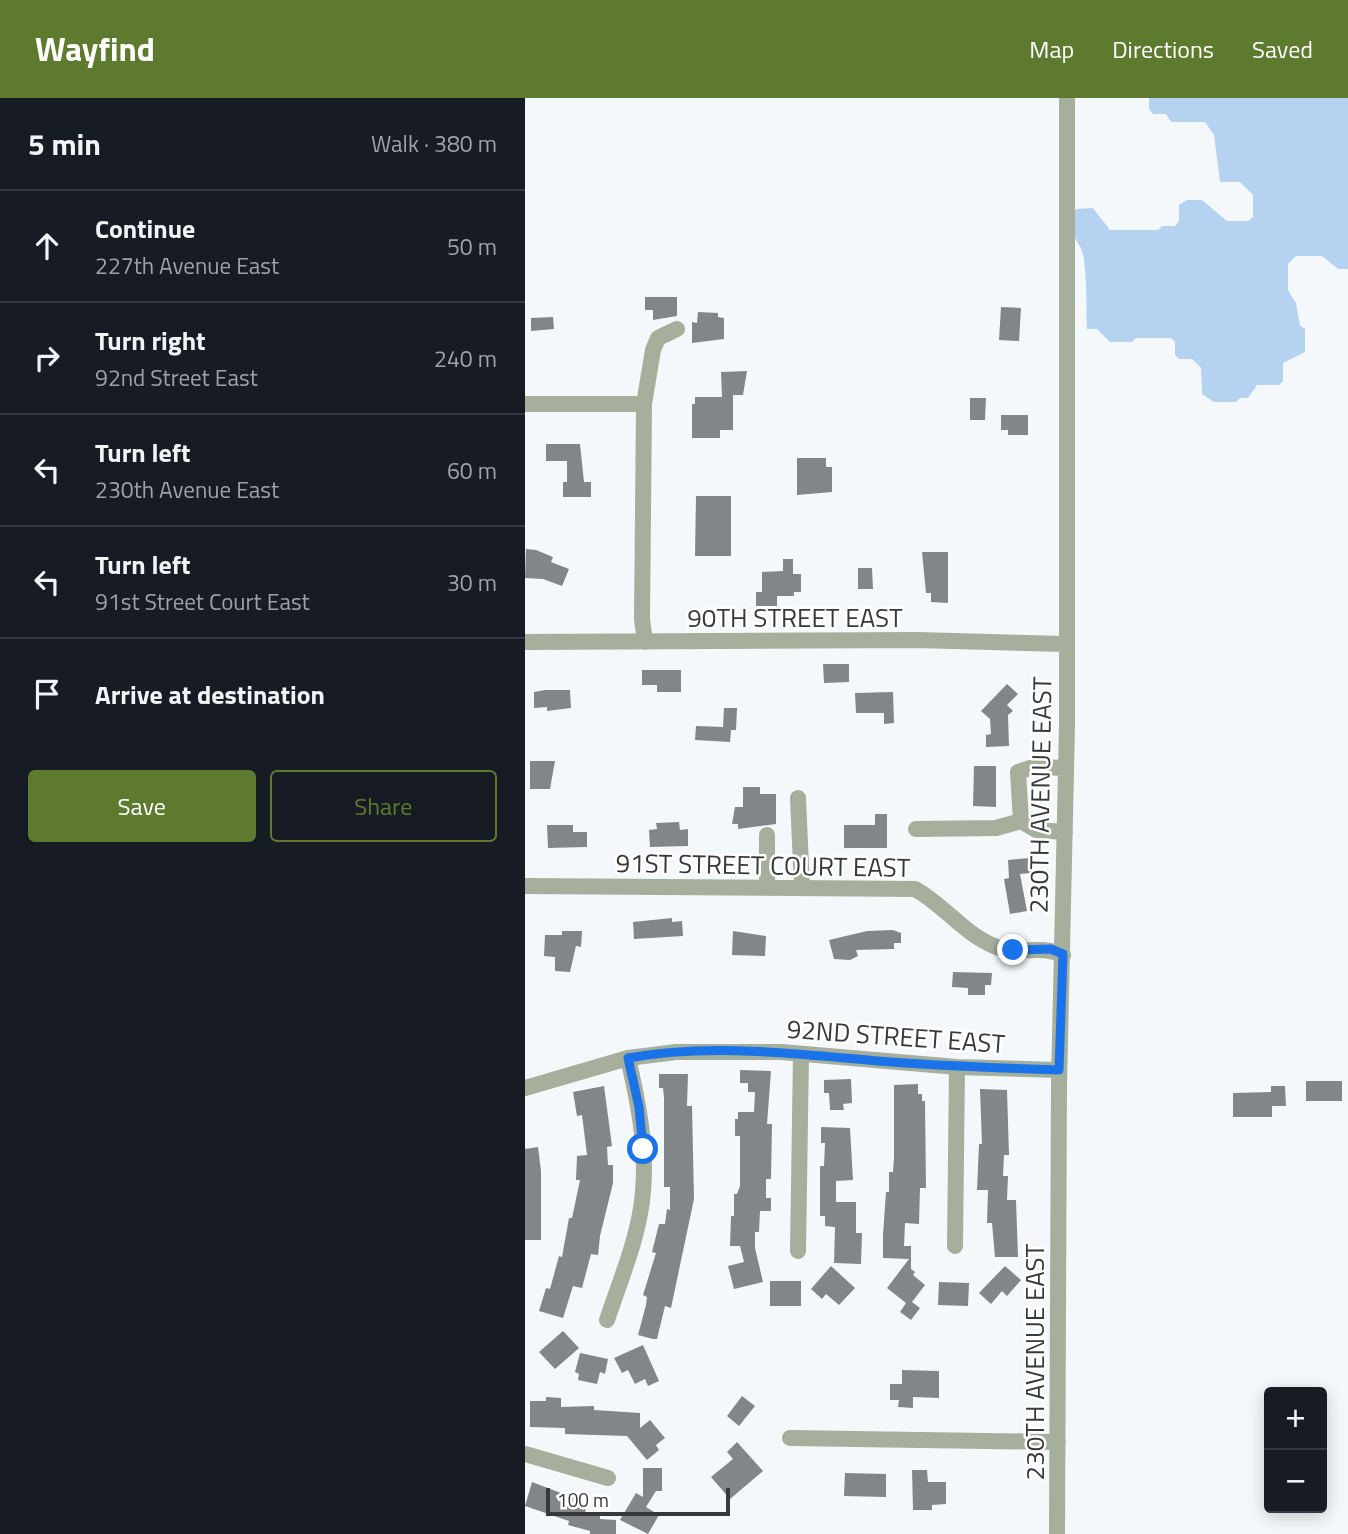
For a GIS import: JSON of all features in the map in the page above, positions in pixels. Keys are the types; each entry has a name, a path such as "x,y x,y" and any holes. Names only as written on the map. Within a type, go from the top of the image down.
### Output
{"street":[{"name":"230TH AVENUE EAST","path":"1057,1534 1059,1070 1066,768 1067,98"},
{"path":"645,642 642,619 644,404 653,350 658,338 677,329"},
{"path":"525,404 644,404"},
{"name":"90TH STREET EAST","path":"525,642 916,640 1065,643"},
{"path":"1021,821 1018,772 1033,766 1066,768"},
{"path":"798,798 802,888"},
{"path":"916,829 996,828 1021,821 1036,831 1065,832"},
{"path":"767,835 767,887"},
{"name":"91ST STREET COURT EAST","path":"525,886 915,889 934,899 946,914 977,938 997,948 1051,949 1063,954"},
{"name":"92ND STREET EAST","path":"525,1088 628,1058 676,1052 801,1054 957,1067 1059,1070"},
{"path":"798,1251 801,1054"},
{"path":"607,1320 637,1226 643,1191 642,1126 628,1058"},
{"path":"955,1246 957,1067"},
{"path":"790,1438 1058,1442"},
{"path":"525,1454 608,1478"}],"shaded area":[{"path":"1149,98 1348,98 1348,269 1338,269 1322,256 1296,256 1288,264 1288,290 1296,303 1300,325 1305,329 1305,352 1283,363 1283,381 1279,385 1257,385 1248,398 1240,398 1236,402 1214,402 1202,394 1201,368 1192,359 1179,359 1175,355 1175,342 1171,338 1136,338 1132,342 1110,342 1097,329 1087,329 1083,252 1072,227 1076,209 1093,208 1110,230 1158,230 1162,226 1175,226 1179,221 1179,205 1187,200 1202,200 1227,221 1248,221 1253,217 1253,195 1240,182 1220,182 1214,135 1205,122 1171,122 1166,114 1153,114 1149,109"}],"building":[{"path":"645,297 677,297 677,316 653,320 653,310 645,310"},
{"path":"1001,307 1021,308 1019,341 999,340"},
{"path":"698,312 718,313 718,317 724,318 724,339 692,343 692,322 697,323"},
{"path":"553,317 554,329 531,331 531,318"},
{"path":"747,371 743,395 733,395 733,430 720,430 720,438 692,438 692,404 695,404 695,397 722,397 721,372"},
{"path":"970,398 986,398 985,420 970,420"},
{"path":"1001,415 1028,415 1028,435 1008,435 1008,430 1001,430"},
{"path":"546,444 580,444 584,482 591,482 591,497 563,497 563,482 567,482 567,461 546,461"},
{"path":"797,458 826,458 826,467 832,467 832,492 797,495"},
{"path":"696,496 731,496 731,556 695,556"},
{"path":"526,549 553,557 551,562 569,569 562,586 543,579 525,578"},
{"path":"922,552 948,552 948,603 931,602 931,593 926,593"},
{"path":"783,559 793,559 793,574 801,574 801,592 794,592 794,596 777,596 777,606 756,606 756,592 762,592 762,572 783,571"},
{"path":"858,568 872,568 873,589 858,589"},
{"path":"823,664 849,664 849,682 824,683"},
{"path":"642,670 681,670 681,692 657,692 657,685 642,685"},
{"path":"1007,684 1018,694 1007,705 1013,711 1008,715 1009,746 986,747 986,735 991,734 990,719 981,711"},
{"path":"570,690 571,708 547,711 547,707 534,708 534,692"},
{"path":"893,692 894,723 884,724 884,713 856,713 855,693"},
{"path":"724,708 737,708 736,730 731,730 730,742 695,740 696,726 723,727"},
{"path":"530,761 555,761 550,789 530,789"},
{"path":"974,766 996,766 996,807 973,806"},
{"path":"743,787 760,787 760,794 776,794 776,824 738,829 738,824 732,824 735,807 743,807"},
{"path":"875,814 887,814 887,848 844,848 844,825 875,825"},
{"path":"679,822 680,830 688,829 688,846 650,847 649,830 657,829 656,823"},
{"path":"547,825 573,825 573,832 587,832 587,847 548,848"},
{"path":"1029,858 1031,873 1020,874 1027,911 1010,914 1004,879 1009,878 1008,860"},
{"path":"672,918 672,922 682,921 683,936 634,939 633,922"},
{"path":"893,930 901,933 901,943 894,943 894,949 856,950 858,956 850,960 834,959 829,940 867,931"},
{"path":"562,931 582,931 581,947 576,946 570,972 555,971 555,957 544,956 545,935 562,935"},
{"path":"733,931 766,936 765,956 732,955"},
{"path":"953,972 992,973 991,985 985,985 985,995 968,995 968,988 952,987"},
{"path":"740,1070 771,1071 767,1124 772,1124 771,1179 766,1179 766,1198 771,1198 771,1211 760,1211 759,1232 755,1232 755,1248 763,1282 734,1289 728,1266 744,1262 740,1246 730,1246 734,1194 737,1194 740,1186 740,1136 735,1136 735,1119 738,1119 738,1112 754,1112 755,1092 748,1092 748,1083 740,1083"},
{"path":"659,1074 688,1074 687,1106 692,1106 694,1199 671,1308 665,1306 657,1339 653,1339 638,1335 647,1297 643,1295 656,1253 652,1252 659,1224 665,1224 667,1209 670,1210 670,1187 664,1187 664,1098 663,1088 659,1088"},
{"path":"851,1079 852,1103 843,1104 844,1110 830,1110 829,1093 824,1093 824,1080"},
{"path":"1306,1081 1342,1081 1342,1101 1306,1101"},
{"path":"918,1084 918,1094 922,1094 922,1101 925,1101 926,1188 920,1188 919,1224 905,1223 904,1246 911,1246 911,1269 915,1272 913,1275 925,1285 912,1302 920,1308 911,1320 900,1312 906,1303 887,1288 909,1259 883,1258 883,1235 889,1172 893,1172 894,1085"},
{"path":"604,1086 612,1146 607,1147 608,1165 613,1165 613,1183 598,1255 591,1254 582,1288 573,1286 563,1318 539,1311 546,1288 550,1289 559,1256 562,1257 569,1218 572,1218 580,1180 576,1180 577,1156 587,1155 582,1115 577,1116 573,1092"},
{"path":"1271,1086 1285,1086 1286,1106 1272,1106 1272,1117 1233,1117 1233,1093 1271,1092"},
{"path":"980,1089 1007,1090 1009,1155 1004,1155 1003,1176 1008,1176 1007,1200 1016,1200 1018,1257 995,1257 992,1223 987,1223 988,1190 977,1190 979,1144 982,1144"},
{"path":"821,1127 850,1128 853,1180 836,1181 836,1202 856,1202 856,1233 862,1233 861,1264 834,1263 835,1227 825,1226 825,1216 820,1216 820,1166 824,1166 825,1143 821,1143"},
{"path":"538,1147 541,1171 541,1240 525,1240 525,1149"},
{"path":"831,1266 855,1288 839,1305 826,1294 822,1299 811,1289"},
{"path":"1005,1266 1021,1280 1007,1296 1002,1291 991,1304 979,1293"},
{"path":"770,1281 801,1281 801,1306 770,1306"},
{"path":"939,1282 969,1283 968,1306 938,1305"},
{"path":"563,1331 579,1348 555,1369 539,1352"},
{"path":"643,1345 659,1381 648,1386 645,1379 635,1384 628,1370 622,1373 614,1358"},
{"path":"580,1353 608,1359 605,1374 600,1372 597,1384 578,1380 579,1374 575,1372"},
{"path":"902,1370 939,1371 939,1398 913,1397 913,1408 898,1407 899,1400 890,1400 890,1384 902,1384"},
{"path":"742,1396 755,1406 739,1426 727,1416"},
{"path":"546,1397 561,1398 561,1407 594,1406 594,1410 640,1413 640,1428 650,1420 665,1438 656,1445 659,1450 647,1460 627,1436 565,1434 565,1428 530,1427 530,1401 546,1401"},
{"path":"737,1442 763,1471 730,1499 711,1477 733,1459 727,1452"},
{"path":"643,1468 662,1468 662,1491 656,1491 646,1507 659,1515 648,1534 620,1520 636,1493 643,1497"},
{"path":"912,1470 927,1470 928,1482 946,1482 946,1504 932,1505 932,1510 913,1510"},
{"path":"845,1473 886,1474 886,1497 844,1496"},
{"path":"532,1482 574,1498 572,1504 586,1508 585,1513 600,1514 600,1519 616,1520 616,1534 590,1534 590,1531 568,1525 569,1521 525,1506"}],"route":[{"path":"643,1149 639,1107 628,1058 649,1054 781,1052 957,1067 1059,1070 1063,954 1051,949 1013,950"}]}
